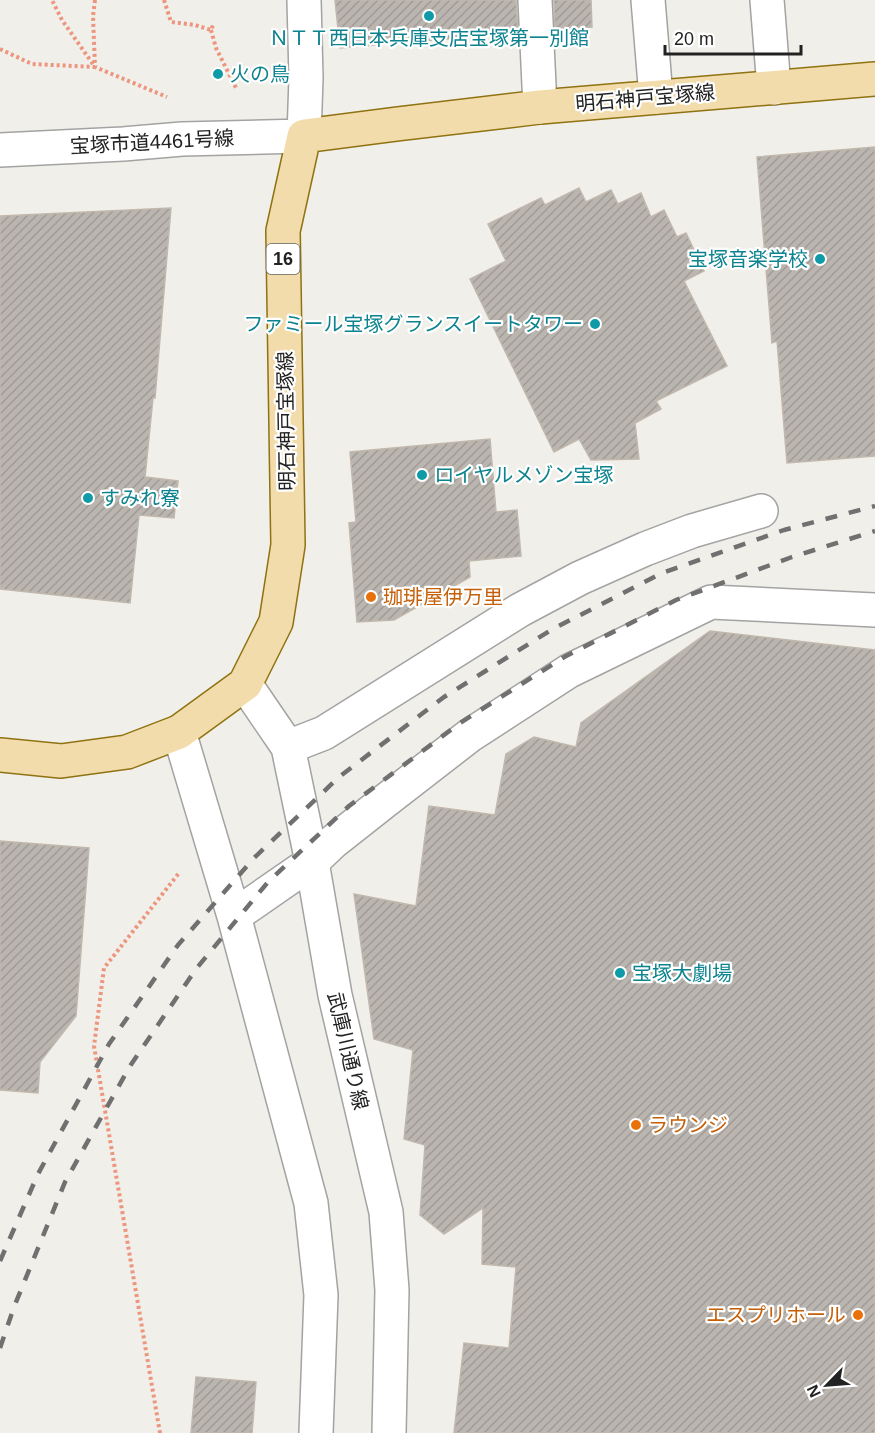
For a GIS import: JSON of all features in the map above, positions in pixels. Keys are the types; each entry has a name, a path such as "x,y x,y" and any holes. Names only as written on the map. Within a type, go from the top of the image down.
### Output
{"main road":[{"name":"明石神戸宝塚線","path":"0,755 61,761 128,752 179,732 245,684 276,621 288,545 283,231 304,136 540,107 875,79"}],"street":[{"path":"304,0 306,78 304,136"},
{"path":"535,0 540,107"},
{"path":"648,0 656,97"},
{"path":"767,0 774,88"},
{"name":"宝塚市道4461号線","path":"0,150 182,139 304,136"},
{"path":"288,747 324,733 520,610 580,578 692,531 761,511"},
{"path":"234,916 312,862 469,736 569,672 711,602 875,610"},
{"name":"武庫川通り線","path":"245,684 288,747 312,862 335,995 386,1212 392,1290 389,1433"},
{"path":"179,732 234,916 311,1203 321,1295 316,1433"}],"path":[{"path":"52,0 62,20 95,67"},
{"path":"94,0 95,67"},
{"path":"164,0 171,22 212,28 216,48 236,88"},
{"path":"0,49 32,64 95,67 177,101"},
{"path":"160,1433 94,1046 104,968 182,869"}],"building":[{"name":"ＮＴＴ西日本兵庫支店宝塚第一別館","path":"335,0 516,0 518,33 340,48"},
{"path":"554,0 591,0 592,27 555,30"},
{"name":"宝塚音楽学校","path":"875,147 875,456 787,463 777,341 772,343 757,157"},
{"name":"ファミール宝塚グランスイートタワー","path":"579,188 586,202 611,190 618,204 641,193 651,217 664,210 677,237 686,233 704,271 684,281 727,366 656,401 661,409 635,423 639,459 591,460 579,439 554,452 470,279 506,261 488,224 541,198 545,205"},
{"path":"171,208 155,398 153,398 145,477 178,481 174,518 139,515 130,603 0,589 0,216"},
{"path":"490,439 496,512 517,510 521,556 469,561 470,577 394,620 357,622 349,523 356,522 350,452"},
{"name":"宝塚大劇場","path":"710,631 875,650 875,1433 454,1433 464,1343 509,1348 516,1267 482,1264 483,1208 444,1234 420,1215 425,1145 404,1139 413,1050 374,1039 354,894 416,906 429,806 495,815 506,754 534,737 576,747 581,723"},
{"path":"0,841 89,848 76,1016 40,1062 38,1093 0,1090"},
{"path":"196,1377 256,1382 252,1433 191,1433"}],"railway":[{"path":"0,1261 38,1174 109,1044 178,945 254,858 339,777 444,697 551,630 662,573 784,530 875,506"},
{"path":"0,1348 14,1307 65,1182 130,1066 196,969 268,882 349,806 460,723 566,656 676,600 792,557 875,531"}],"place":[{"name":"ＮＴＴ西日本兵庫支店宝塚第一別館","path":"429,16"},
{"name":"火の鳥","path":"218,74"},
{"name":"宝塚音楽学校","path":"820,259"},
{"name":"ファミール宝塚グランスイートタワー","path":"595,324"},
{"name":"ロイヤルメゾン宝塚","path":"422,475"},
{"name":"すみれ寮","path":"88,498"},
{"name":"珈琲屋伊万里","path":"371,597"},
{"name":"宝塚大劇場","path":"620,973"},
{"name":"ラウンジ","path":"636,1125"},
{"name":"エスプリホール","path":"858,1315"}]}
